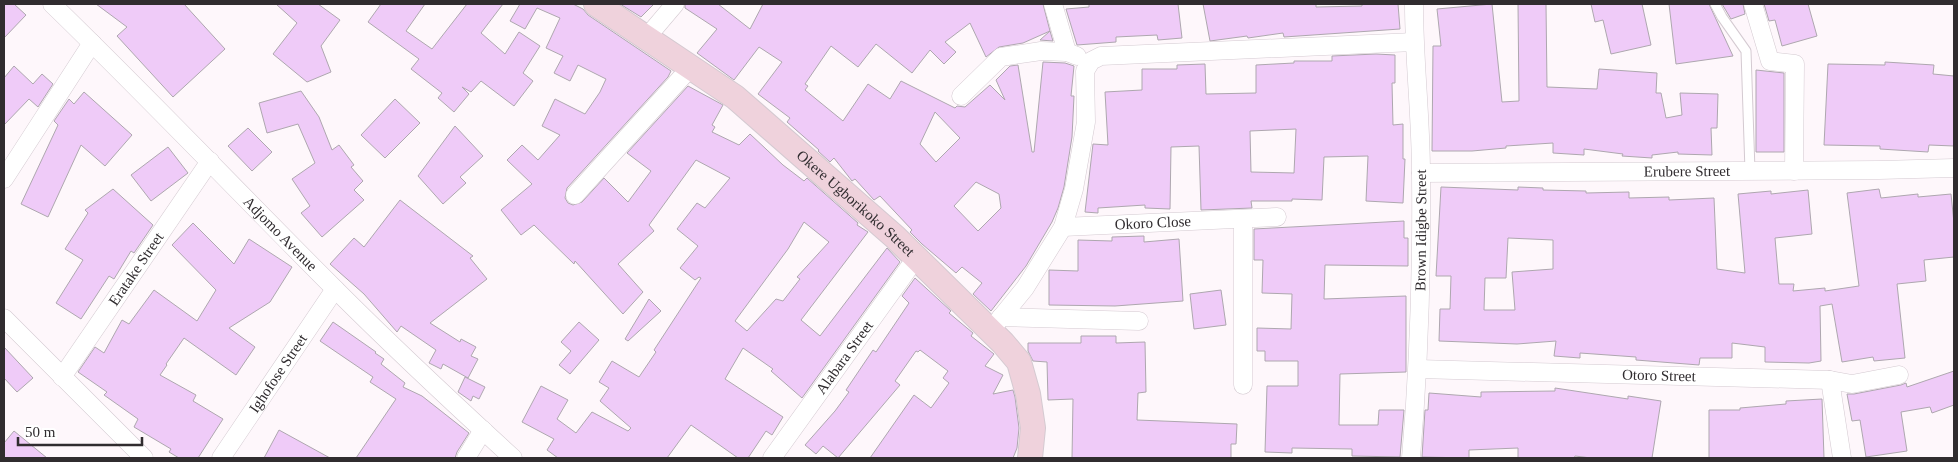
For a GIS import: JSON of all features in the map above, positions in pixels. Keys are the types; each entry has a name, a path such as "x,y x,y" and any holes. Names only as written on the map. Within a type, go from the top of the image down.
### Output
{"street":[{"name":"Adjomo Avenue","path":"52,4 335,289 514,458"},
{"name":"Okere Ugborikoko Street","path":"596,4 735,96 916,258 996,324 1019,362 1028,394 1033,428 1030,458"},
{"path":"647,37 675,4"},
{"path":"1053,4 1067,52"},
{"name":"Brown Idigbe Street","path":"1411,458 1418,369 1421,173 1414,42 1414,4"},
{"path":"1753,4 1770,61 1794,64 1794,171"},
{"path":"996,324 1025,288 1063,227 1074,190 1086,122 1085,71 1091,61 1101,56 1414,42"},
{"path":"4,179 92,43"},
{"path":"961,96 1001,57 1041,51 1067,52 1091,61"},
{"path":"575,195 691,67"},
{"name":"Eratake Street","path":"62,377 210,161"},
{"name":"Erubere Street","path":"1421,173 1954,168"},
{"name":"Okoro Close","path":"1063,227 1277,217"},
{"path":"1243,219 1243,385"},
{"name":"Alabara Street","path":"772,458 916,258"},
{"name":"Ighofose Street","path":"221,458 335,289"},
{"path":"4,318 144,458"},
{"path":"996,324 1139,321"},
{"name":"Otoro Street","path":"1418,369 1830,380 1852,384 1899,375"},
{"path":"1830,380 1842,458"},
{"path":"466,458 483,430"}],"lane":[{"path":"1715,4 1746,51 1750,171"}],"building":[{"path":"4,4 14,4 26,15 4,38"},
{"path":"96,4 184,4 225,49 173,97 117,36 127,27"},
{"path":"276,4 318,4 340,20 321,46 331,72 307,82 273,54 297,23"},
{"path":"381,4 425,4 406,31 432,49 467,4 503,4 481,33 505,54 519,32 540,46 523,73 533,81 514,106 481,81 471,92 462,87 469,94 454,112 438,98 442,93 411,69 419,59 368,22"},
{"path":"520,4 573,4 583,9 588,15 671,71 668,77 567,188 565,198 568,203 573,205 582,202 604,178 628,202 651,171 627,153 688,86 723,105 712,125 715,127 712,132 739,145 750,134 783,165 804,181 807,178 858,223 857,225 868,232 801,320 820,336 887,248 900,262 802,398 771,371 773,369 743,348 725,379 783,417 772,435 766,431 748,458 738,458 691,425 667,458 558,458 547,450 554,439 522,422 541,386 568,400 557,419 576,433 592,412 628,431 631,428 600,401 609,388 599,382 612,361 639,377 656,352 654,350 701,278 699,277 695,280 680,268 698,246 677,229 697,203 705,208 730,178 696,160 649,225 654,231 618,264 643,292 623,314 575,261 574,264 534,225 521,235 501,210 532,184 507,160 522,145 538,160 560,135 542,126 555,99 585,114 600,92 606,79 578,65 570,81 554,73 563,56 546,48 560,18 537,8 525,29 510,21","holes":["804,222 829,242 797,277 800,279 783,301 776,299 747,331 735,321 788,249"]},
{"path":"620,4 654,4 641,17"},
{"path":"685,4 718,4 750,29 763,4 1043,4 1050,31 1023,43 999,47 986,57 970,23 945,42 956,52 944,64 930,50 912,73 876,44 858,67 831,46 805,84 808,86 805,90 843,121 868,84 890,99 901,81 955,108 957,106 965,107 990,85 1005,100 996,80 1010,66 1018,65 1032,152 1034,152 1043,62 1065,63 1074,66 1071,96 1074,96 1072,137 1064,187 1058,208 1052,222 1026,266 991,311 973,294 982,283 962,267 956,273 910,232 912,230 880,196 874,200 855,179 852,181 834,158 830,162 787,122 790,118 758,94 782,62 759,47 734,80 697,53 717,29 685,8","holes":["935,112 960,138 936,162 920,144","976,182 999,194 1001,208 978,231 954,206"]},
{"path":"1089,4 1178,4 1182,38 1158,40 1157,35 1116,37 1116,42 1077,45 1066,9 1089,7"},
{"path":"1203,4 1316,4 1316,7 1398,4 1400,29 1284,37 1283,33 1210,41"},
{"path":"1492,4 1502,102 1519,101 1518,4 1546,4 1547,87 1597,89 1599,69 1657,73 1656,93 1661,93 1666,118 1682,115 1680,93 1718,94 1717,128 1711,128 1712,155 1678,154 1678,152 1652,155 1652,158 1622,156 1623,154 1584,149 1584,155 1553,153 1553,143 1506,146 1506,148 1472,151 1432,151 1433,46 1441,46 1437,9"},
{"path":"1591,4 1642,4 1651,45 1611,54 1603,20 1595,22"},
{"path":"1669,4 1709,4 1733,56 1676,64"},
{"path":"1722,4 1743,4 1745,14 1731,19"},
{"path":"1764,4 1808,4 1817,36 1782,46 1775,20 1769,21"},
{"path":"1050,31 1053,41 1040,40"},
{"path":"1395,55 1395,83 1392,83 1393,125 1403,124 1403,159 1405,159 1403,203 1366,201 1368,156 1324,157 1322,200 1251,201 1252,208 1201,210 1199,146 1171,147 1170,209 1145,208 1145,205 1098,208 1098,213 1085,212 1093,144 1108,145 1105,92 1142,90 1142,69 1177,69 1177,65 1205,64 1206,94 1256,93 1256,65 1294,63 1294,61 1332,61 1332,56","holes":["1296,129 1294,173 1251,172 1250,131"]},
{"path":"1885,62 1934,65 1933,74 1954,76 1954,146 1929,145 1928,152 1880,149 1880,146 1824,145 1828,64 1885,65"},
{"path":"14,66 33,84 42,74 53,84 38,107 29,99 4,125 4,78"},
{"path":"1756,70 1784,73 1784,152 1756,152"},
{"path":"301,91 319,117 332,150 339,145 354,165 351,167 363,181 354,190 364,200 322,237 301,213 310,206 292,179 315,163 298,124 267,133 259,103"},
{"path":"84,92 132,135 105,166 81,145 48,217 21,204 58,125 54,121 69,99 74,104"},
{"path":"395,99 420,123 385,158 361,135"},
{"path":"455,126 483,156 460,177 466,183 443,204 418,176"},
{"path":"248,128 272,152 252,171 228,146"},
{"path":"168,147 188,173 151,201 131,175"},
{"path":"1441,187 1518,190 1518,187 1543,188 1543,190 1586,191 1586,193 1629,192 1629,198 1669,197 1669,200 1714,198 1717,269 1745,273 1738,194 1771,191 1771,194 1808,190 1812,234 1775,238 1779,284 1794,284 1793,291 1825,288 1825,291 1859,286 1847,193 1879,189 1881,198 1918,194 1918,197 1951,194 1954,223 1954,257 1924,260 1926,281 1897,284 1905,358 1874,361 1873,357 1842,362 1832,304 1820,306 1821,361 1809,363 1765,362 1765,347 1732,343 1732,358 1700,358 1699,365 1636,360 1636,357 1580,353 1580,358 1554,356 1556,341 1517,344 1439,341 1440,309 1450,309 1451,276 1436,276","holes":["1508,238 1553,240 1553,269 1512,272 1515,310 1484,310 1485,278 1506,278"]},
{"path":"113,189 153,225 134,253 131,251 114,279 109,276 81,319 56,303 83,260 65,249 88,213 85,210"},
{"path":"400,200 473,256 470,258 487,279 430,323 460,342 461,339 476,347 471,356 478,359 468,378 443,364 441,369 429,363 436,350 401,326 397,332 364,294 330,264 354,238 364,247"},
{"path":"1404,221 1404,238 1408,238 1408,266 1325,265 1324,299 1406,296 1406,372 1340,374 1339,425 1378,425 1379,410 1404,410 1400,457 1352,456 1352,449 1292,448 1292,453 1265,452 1267,386 1298,386 1298,361 1265,361 1265,351 1257,351 1257,328 1291,329 1292,294 1262,293 1263,260 1254,260 1254,229"},
{"path":"193,223 234,264 249,239 292,267 270,302 229,328 255,347 236,375 184,338 166,364 160,375 196,395 193,401 223,419 198,458 179,458 169,452 171,449 134,427 138,419 104,395 107,392 78,372 95,347 104,353 122,320 129,324 154,290 197,321 216,290 172,245"},
{"path":"1144,236 1144,242 1179,239 1183,301 1115,306 1049,305 1049,270 1078,271 1078,240 1112,241 1112,237"},
{"path":"915,278 951,311 949,313 973,333 971,336 994,354 985,366 1003,375 993,394 1013,390 1015,397 1019,428 1017,448 1013,458 870,458 914,395 931,408 949,383 943,378 948,371 920,350 916,351 895,381 900,385 838,458 823,446 816,454 805,445 849,392 846,390 873,350 876,352 909,303 902,296"},
{"path":"1221,290 1226,325 1194,329 1190,294"},
{"path":"649,299 661,311 628,341 625,339"},
{"path":"333,322 384,359 381,364 405,383 403,387 422,396 469,433 455,458 356,458 396,399 370,382 373,377 320,341"},
{"path":"579,322 599,340 570,374 559,365 571,351 561,342"},
{"path":"1081,336 1116,336 1116,343 1145,342 1146,392 1138,393 1137,420 1237,424 1236,444 1231,444 1231,458 1072,458 1073,399 1048,400 1047,362 1033,361 1028,351 1028,343 1081,343"},
{"path":"4,347 33,378 17,392 4,378"},
{"path":"1954,371 1954,405 1932,413 1930,407 1901,412 1907,451 1866,457 1860,420 1852,421 1847,394 1906,383 1907,387"},
{"path":"465,377 485,387 479,399 473,396 471,401 458,392"},
{"path":"1555,388 1628,399 1628,396 1661,401 1652,458 1591,458 1575,456 1574,458 1518,458 1518,448 1469,450 1469,458 1422,457 1425,410 1428,410 1429,393 1481,397 1481,392 1555,391"},
{"path":"1822,399 1824,458 1709,458 1709,410 1740,410 1740,408 1786,404 1786,401"},
{"path":"279,430 330,458 264,458"},
{"path":"14,431 47,458 4,458 4,443"}]}
